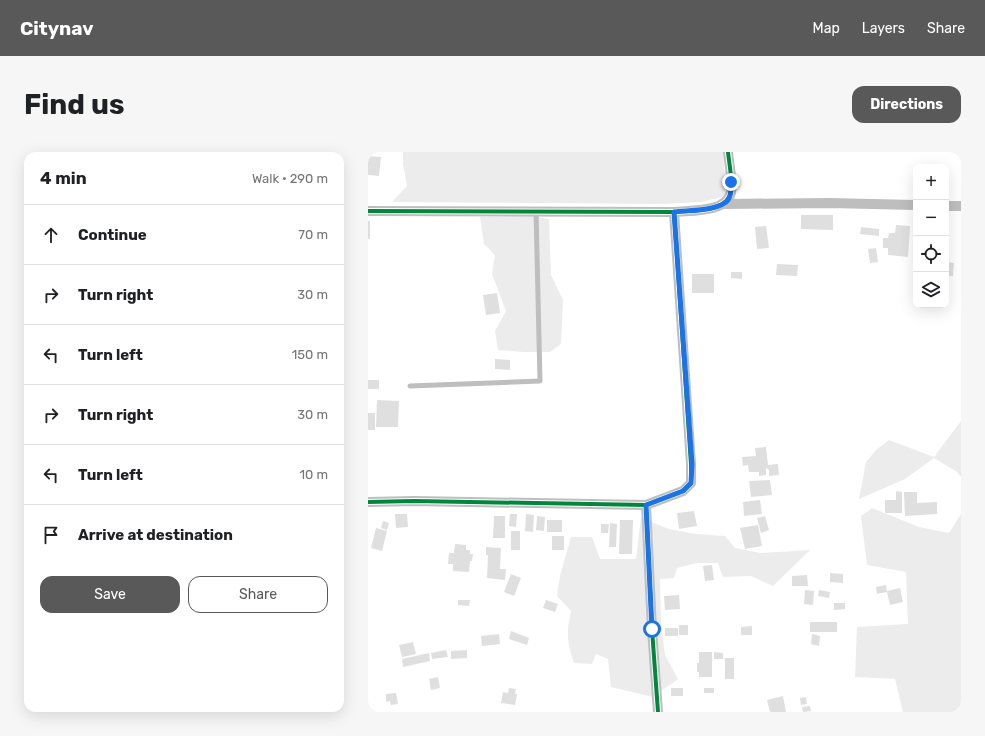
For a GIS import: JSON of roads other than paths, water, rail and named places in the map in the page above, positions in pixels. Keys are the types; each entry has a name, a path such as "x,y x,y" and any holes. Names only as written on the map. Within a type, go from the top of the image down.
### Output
{"street":[{"path":"368,211 674,212 715,208 724,204 729,199 732,191 728,152"},
{"path":"724,204 830,203 913,205"},
{"path":"949,206 961,206"},
{"path":"368,502 414,501 646,505 683,491 691,483 692,464 674,212"},
{"path":"646,505 658,712"}],"lane":[{"path":"410,386 540,381 536,211"}]}
